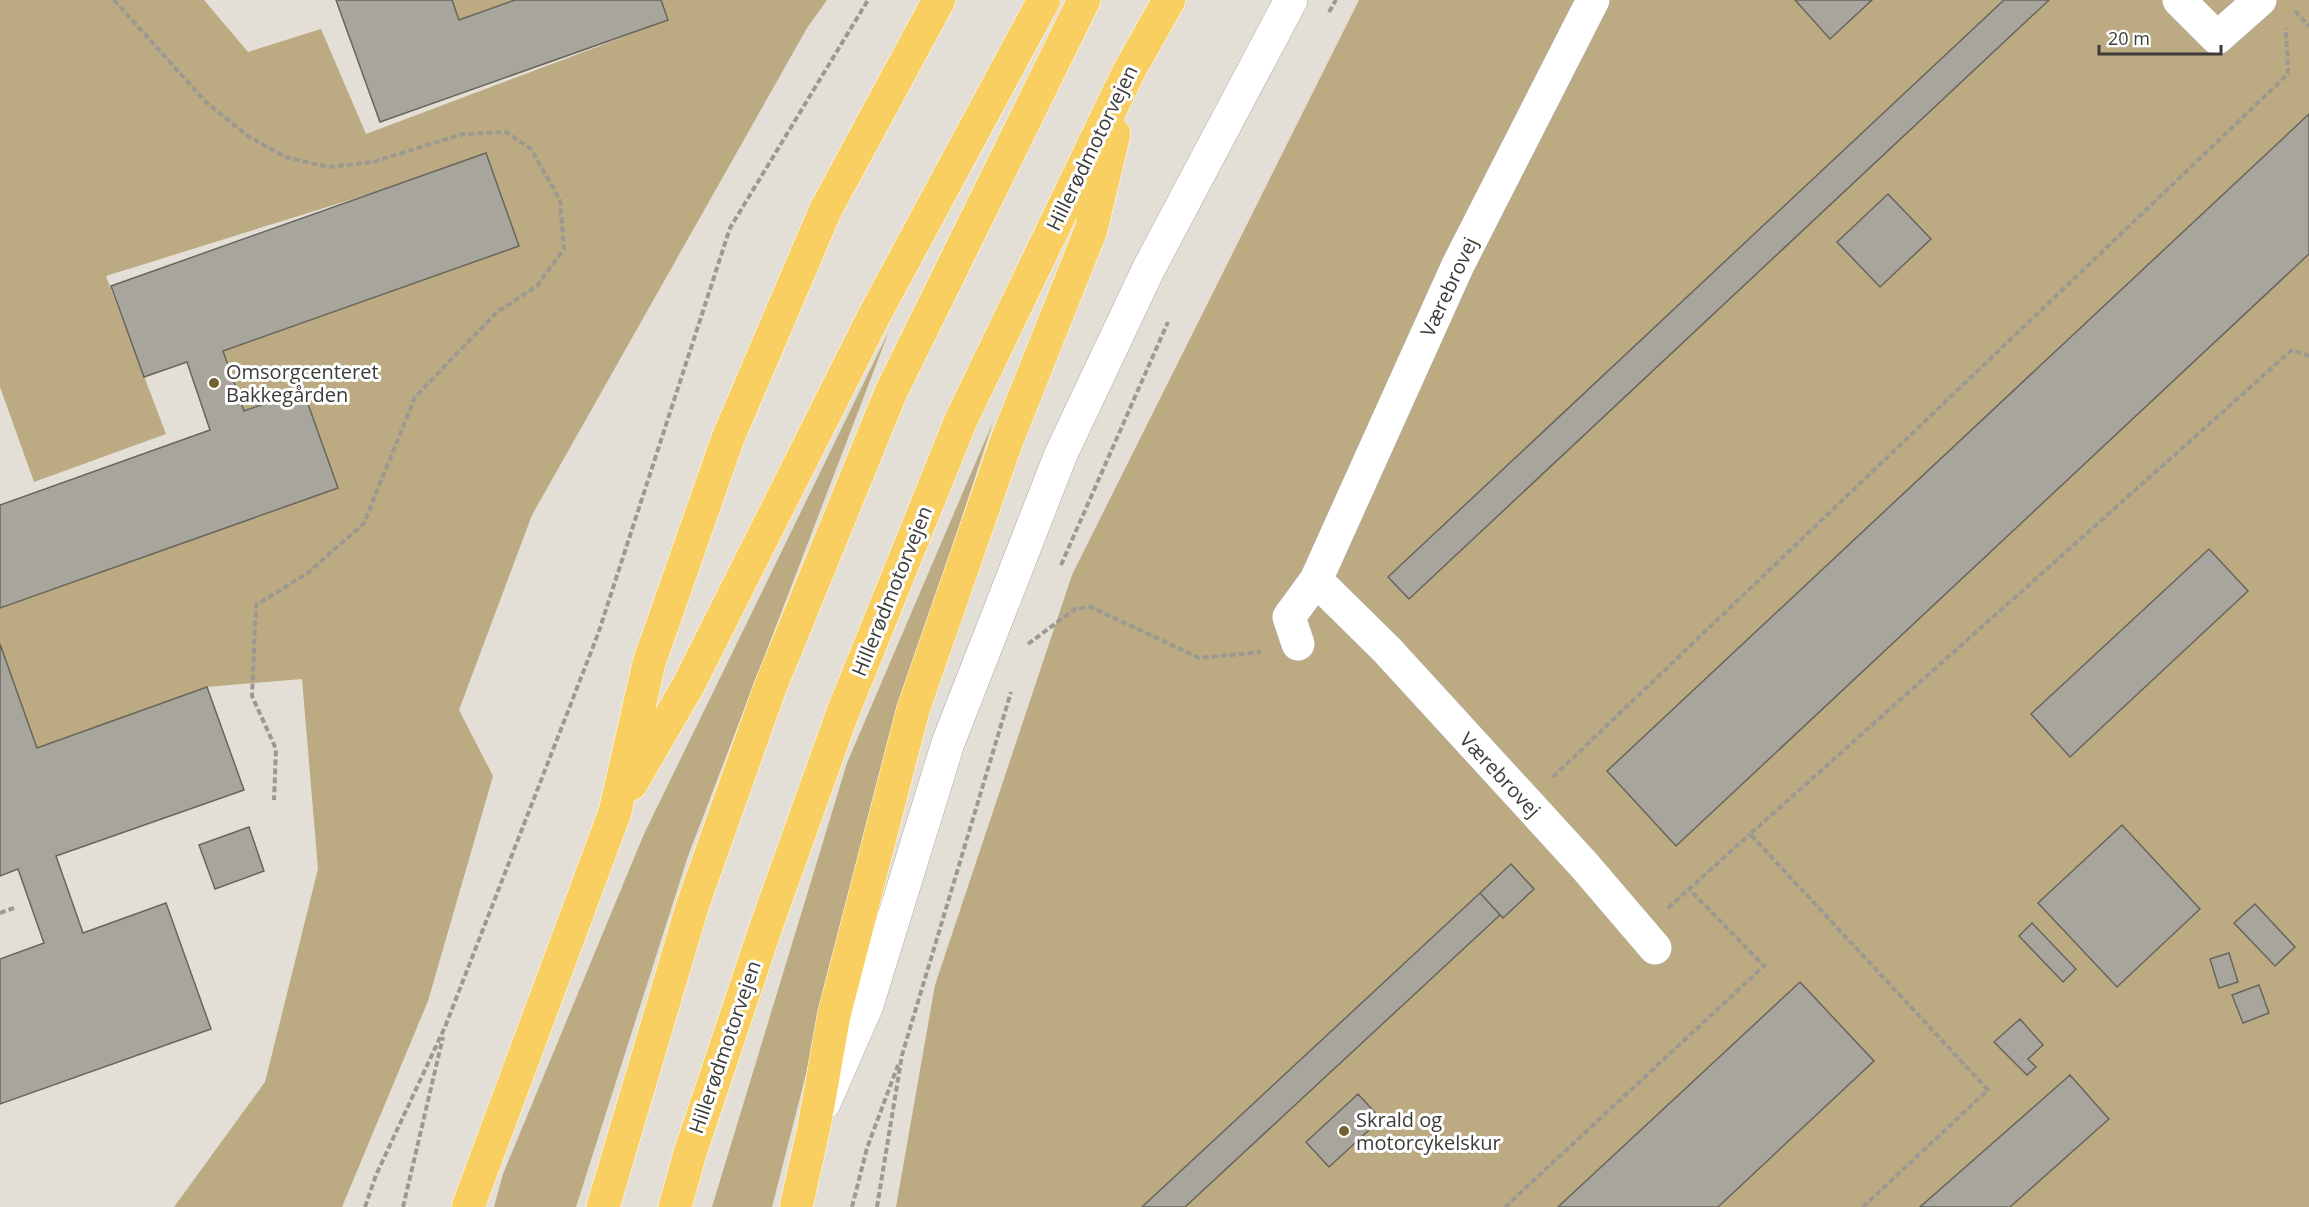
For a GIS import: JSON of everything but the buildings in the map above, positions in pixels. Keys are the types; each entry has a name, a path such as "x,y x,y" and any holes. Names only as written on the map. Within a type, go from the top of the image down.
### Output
{"highway":[{"path":"468,1207 615,812 649,663 728,438 826,208 939,0"},
{"path":"615,812 688,686 875,314 1044,0"},
{"path":"603,1207 693,904 775,678 891,392 1084,0"},
{"name":"Hillerødmotorvejen","path":"675,1207 690,1153 760,946 843,712 961,420 1129,71 1169,0"},
{"path":"796,1207 814,1127 834,1015 913,710 1007,440 1091,230 1129,71"}],"street":[{"path":"814,1127 867,1005 948,743 1061,454 1149,268 1291,0"},
{"name":"Værebrovej","path":"1298,644 1289,617 1316,579 1458,265 1593,0"},
{"path":"2179,0 2217,39 2260,0"},
{"name":"Værebrovej","path":"1316,579 1387,650 1584,865 1648,940"}],"path":[{"path":"114,0 206,102 248,136 285,157 328,167 373,162 463,134 506,132 531,148 560,200 564,249 537,286 497,312 415,397 364,523 308,573 256,605 252,696 276,749 274,800"},
{"path":"365,1207 376,1175 446,1027 598,634 730,228 868,0"},
{"path":"1324,20 1336,0"},
{"path":"1526,802 2288,74 2285,21"},
{"path":"1059,570 1170,319"},
{"path":"1648,940 1689,889 2292,350 2309,356"},
{"path":"1030,636 1025,647 1075,609 1091,607 1199,658"},
{"path":"852,1207 867,1148 902,1055 1015,681"},
{"path":"1750,834 1988,1090 1863,1207"},
{"path":"1505,1207 1764,966 1689,889"},
{"path":"0,913 14,908"},
{"path":"403,1207 446,1027"},
{"path":"877,1207 902,1055"}],"shaded area":[{"path":"0,0 204,0 248,52 321,29 366,134 668,20 661,0 827,0 807,28 532,515 459,710 493,776 428,1001 342,1207 174,1207 265,1082 318,869 302,679 207,687 37,748 0,644 0,608 338,488 303,390 244,411 223,351 519,246 486,153 369,194 106,276 166,434 34,482 0,387"},
{"path":"452,0 515,0 459,20"},
{"path":"1359,0 2309,0 2309,1207 896,1207 935,985 1072,575"},
{"path":"889,331 688,856 576,1207 494,1207 503,1174 644,834"},
{"path":"993,422 899,711 772,1207 712,1207 847,763"}],"place":[{"name":"Omsorgcenteret Bakkegården","path":"214,383"},
{"name":"Skrald og motorcykelskur","path":"1344,1131"}]}
